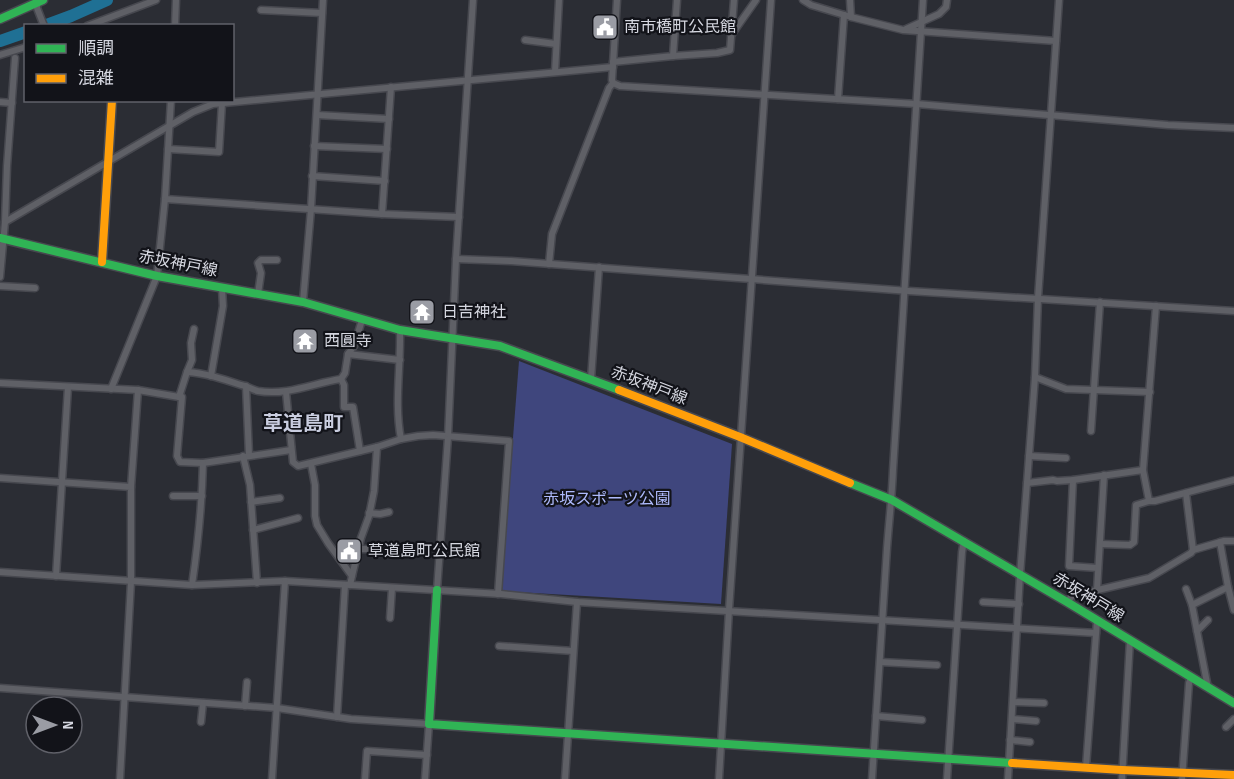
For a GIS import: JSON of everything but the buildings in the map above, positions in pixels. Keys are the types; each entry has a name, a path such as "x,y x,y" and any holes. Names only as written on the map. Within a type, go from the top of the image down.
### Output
{"main road":[{"path":"0,19 39,3"},
{"path":"102,262 112,102"},
{"name":"赤坂神戸線","path":"1,238 156,276 303,302 400,330 500,346 591,379 892,500 1234,703"},
{"path":"437,590 429,724 1086,767 1122,774 1234,776"}],"street":[{"path":"92,24 156,0"},
{"path":"176,0 176,24"},
{"path":"303,302 311,209 323,0"},
{"path":"437,590 474,0"},
{"path":"555,72 559,0"},
{"path":"549,264 552,234 609,88 613,83 617,0"},
{"path":"673,56 677,0"},
{"path":"5,222 193,112 213,104 555,72 673,56 717,53 730,50 734,0"},
{"path":"731,37 756,0"},
{"path":"719,779 740,437 771,0"},
{"path":"803,0 844,15 903,30 1056,40"},
{"path":"850,0 851,17"},
{"path":"872,779 923,0"},
{"path":"903,30 939,14 946,7 947,0"},
{"path":"1008,779 1059,0"},
{"path":"39,3 44,24"},
{"path":"261,9 322,13"},
{"path":"838,99 844,15"},
{"path":"525,40 556,44"},
{"path":"0,55 24,48"},
{"path":"0,277 15,58"},
{"path":"613,83 620,86 917,104 1168,125 1234,128"},
{"path":"382,214 391,87"},
{"path":"0,102 12,103"},
{"path":"111,389 156,276 165,199 171,102"},
{"path":"168,149 219,152 222,104"},
{"path":"317,115 389,119"},
{"path":"314,146 387,149"},
{"path":"312,176 385,180"},
{"path":"165,199 459,217"},
{"path":"456,259 1234,311"},
{"path":"258,294 261,273 258,263 261,260 277,260"},
{"path":"591,379 599,267"},
{"path":"0,286 35,288"},
{"path":"211,376 223,306 222,288"},
{"path":"1091,431 1100,302"},
{"path":"1149,501 1143,470 1155,306"},
{"path":"187,372 201,373 257,391 286,392 341,379 362,320"},
{"path":"194,329 191,343 192,360 180,397 182,397 177,456 180,462 203,462 291,450"},
{"path":"400,330 397,388 401,439"},
{"path":"348,354 400,360"},
{"path":"1035,377 1066,389 1150,392"},
{"path":"341,379 344,385 344,407 353,407 360,451"},
{"path":"0,382 138,390 180,397"},
{"path":"246,386 246,456 257,583"},
{"path":"56,576 68,387"},
{"path":"120,779 131,582 130,487 138,390"},
{"path":"286,392 291,450 293,462 298,466 401,439 433,435 509,441 498,594"},
{"path":"337,717 348,585 374,491 377,447"},
{"path":"1029,456 1066,458"},
{"path":"192,585 198,541 203,462"},
{"path":"311,464 315,485 317,525 352,576"},
{"path":"1027,483 1073,480 1143,470"},
{"path":"1097,590 1104,475"},
{"path":"0,478 130,487"},
{"path":"1073,480 1069,566 1098,568"},
{"path":"1101,544 1130,545 1134,543 1136,505 1234,480"},
{"path":"1186,493 1193,550"},
{"path":"173,496 202,496"},
{"path":"251,502 280,498"},
{"path":"369,513 389,512"},
{"path":"254,530 298,518"},
{"path":"947,779 964,541"},
{"path":"1066,602 1072,596 1149,578 1193,550 1220,542 1234,541"},
{"path":"1220,542 1234,610"},
{"path":"358,549 387,549"},
{"path":"0,572 192,585 285,581 498,594 577,602 1096,633"},
{"path":"272,779 285,581"},
{"path":"1192,605 1228,587"},
{"path":"390,618 392,588"},
{"path":"1186,589 1192,605 1208,688"},
{"path":"565,779 577,602"},
{"path":"983,602 1019,604"},
{"path":"1197,631 1208,620"},
{"path":"1086,767 1097,621"},
{"path":"1122,774 1130,640"},
{"path":"500,646 573,651"},
{"path":"880,662 937,665"},
{"path":"1182,776 1191,678"},
{"path":"245,706 247,682"},
{"path":"0,688 277,708 351,719 429,724 425,779"},
{"path":"1013,702 1044,703"},
{"path":"201,722 203,703"},
{"path":"876,717 922,720"},
{"path":"1012,719 1036,721"},
{"path":"1226,727 1234,719"},
{"path":"1010,740 1030,742"},
{"path":"365,779 367,752 427,755"}],"green space":[{"name":"赤坂スポーツ公園","path":"519,361 732,444 721,604 501,591"}],"waterway":[{"path":"49,24 107,0"},
{"path":"0,41 24,33"}],"traffic: fast":[{"path":"0,19 43,0"},
{"path":"0,238 157,276 303,302 400,330 500,346 619,390"},
{"path":"850,483 892,500 1234,703"},
{"path":"437,590 429,724 1012,763"}],"traffic: slow":[{"path":"102,262 112,102"},
{"path":"619,390 850,483"},
{"path":"1012,763 1234,775"}],"place":[{"name":"南市橋町公民館","path":"605,27"},
{"name":"日吉神社","path":"422,312"},
{"name":"西圓寺","path":"305,341"},
{"name":"草道島町公民館","path":"349,551"}],"district":[{"name":"草道島町","path":"303,424"}]}
